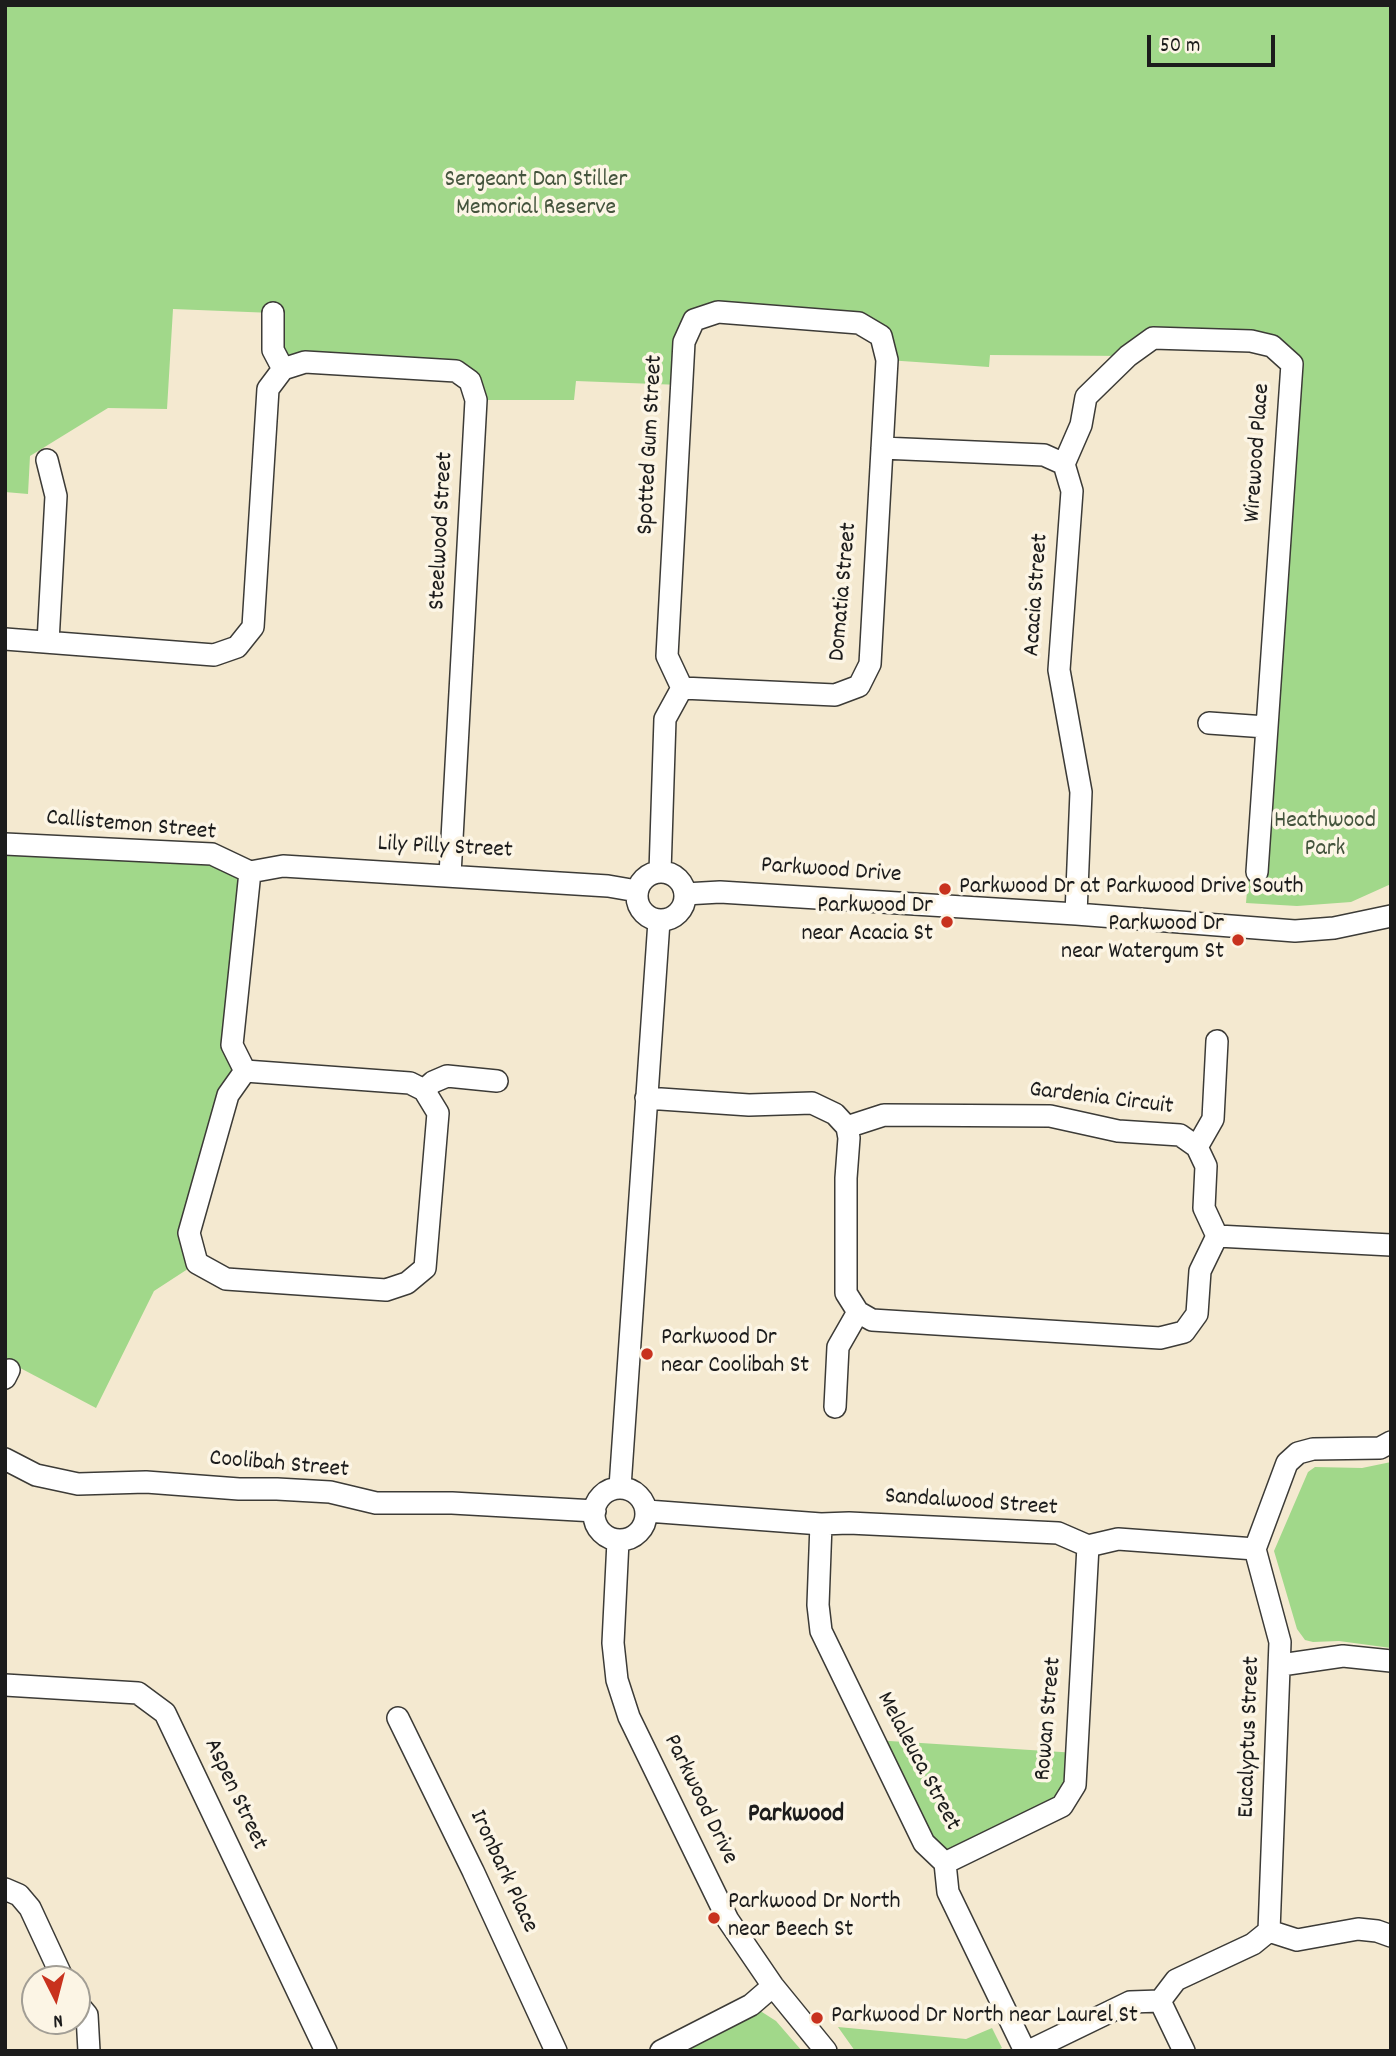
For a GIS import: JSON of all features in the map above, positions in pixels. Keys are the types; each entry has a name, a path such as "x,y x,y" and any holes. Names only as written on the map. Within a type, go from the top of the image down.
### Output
{"street":[{"name":"Spotted Gum Street","path":"682,688 667,656 684,342 695,320 719,312 859,323 881,337 887,360 882,448"},
{"path":"5,639 214,655 237,647 253,626 268,389 283,369 273,350 274,313"},
{"name":"Wirewood Place","path":"1064,464 1081,425 1086,397 1128,356 1153,338 1251,341 1272,346 1292,364 1256,872"},
{"name":"Steelwood Street","path":"283,369 305,362 456,371 470,381 476,400 450,875"},
{"path":"882,448 1044,455 1064,464"},
{"name":"Domatia Street","path":"682,688 835,695 859,686 870,664 882,448"},
{"path":"47,460 56,496 48,642"},
{"name":"Acacia Street","path":"1064,464 1072,491 1059,670 1081,792 1076,914"},
{"path":"660,872 665,719 682,688"},
{"path":"1209,723 1266,727"},
{"name":"Callistemon Street","path":"5,844 212,855 250,872"},
{"name":"Lily Pilly Street","path":"250,872 283,866 608,886 637,891"},
{"path":"245,1071 232,1045 250,872"},
{"path":"660,872 677,878 685,894 681,910 667,920 659,921 642,912 637,891 644,879 660,872"},
{"name":"Parkwood Drive","path":"685,894 720,892 1076,914 1295,931 1334,928 1391,916"},
{"path":"620,1487 659,921"},
{"path":"1197,1147 1213,1118 1217,1041"},
{"path":"245,1071 410,1083 425,1090 438,1113 425,1268 407,1283 386,1290 226,1279 197,1263 189,1233 228,1095 245,1071"},
{"path":"425,1090 433,1082 447,1076 497,1081"},
{"path":"646,1098 749,1105 812,1103 835,1114 847,1127 850,1148 846,1178 846,1293 858,1312 872,1320 1160,1338 1184,1332 1197,1314 1199,1271 1217,1236 1391,1245"},
{"name":"Gardenia Circuit","path":"847,1127 884,1115 1050,1116 1118,1131 1180,1135 1197,1147 1206,1166 1203,1208 1217,1236"},
{"path":"835,1407 838,1347 858,1312"},
{"path":"1088,1546 1118,1539 1255,1549 1287,1463 1298,1453 1313,1448 1380,1448 1391,1442"},
{"name":"Coolibah Street","path":"5,1459 36,1475 78,1485 146,1482 330,1492 376,1503 452,1503 595,1511"},
{"path":"620,1487 637,1493 647,1511 640,1531 631,1538 618,1541 600,1531 594,1518 595,1511 600,1496 608,1490 620,1487"},
{"name":"Sandalwood Street","path":"647,1511 821,1524 1058,1533 1088,1546"},
{"name":"Melaleuca Street","path":"821,1524 818,1605 821,1630 925,1843 945,1863 948,1892 1027,2051"},
{"name":"Parkwood Drive","path":"618,1541 613,1643 617,1680 629,1717 728,1920 773,1986 826,2051"},
{"name":"Rowan Street","path":"945,1863 1062,1806 1075,1785 1088,1546"},
{"name":"Eucalyptus Street","path":"1255,1549 1280,1642 1281,1665 1269,1931"},
{"path":"1281,1665 1343,1656 1391,1661"},
{"name":"Aspen Street","path":"5,1685 138,1693 165,1713 326,2051"},
{"name":"Ironbark Place","path":"398,1718 474,1871 556,2051"},
{"path":"5,1889 19,1895 30,1908 56,1965"},
{"path":"1160,2001 1176,1980 1253,1944 1269,1931 1297,1940 1358,1928 1391,1936"},
{"path":"661,2051 751,2005 773,1986"},
{"path":"1027,2051 1130,2002 1160,2001"},
{"path":"1160,2001 1184,2051"}],"green space":[{"name":"Sergeant Dan Stiller Memorial Reserve","path":"5,5 1391,5 1391,884 1351,902 1297,906 1246,903 1289,383 1272,346 1153,338 1128,356 990,355 989,367 887,360 859,323 694,320 681,385 576,381 574,400 476,400 470,381 283,369 273,313 173,309 167,409 108,408 30,456 28,494 5,492"},
{"path":"5,844 212,854 250,872 232,1045 245,1071 189,1233 197,1263 154,1291 96,1408 5,1360"},
{"path":"1391,1462 1391,1648 1339,1641 1305,1640 1297,1629 1274,1551 1308,1472 1315,1467 1362,1468"},
{"path":"874,1740 1077,1753 1062,1806 945,1863"},
{"path":"751,2005 776,2021 802,2051 661,2051"},
{"path":"838,2027 966,2039 992,2028 1002,2048 996,2051 855,2051"}],"place":[{"name":"Parkwood Dr at Parkwood Drive South","path":"945,889"},
{"name":"Parkwood Dr near Acacia St","path":"947,922"},
{"name":"Parkwood Dr near Watergum St","path":"1238,940"},
{"name":"Parkwood Dr near Coolibah St","path":"647,1354"},
{"name":"Parkwood Dr North near Beech St","path":"714,1918"},
{"name":"Parkwood Dr North near Laurel St","path":"817,2018"}],"district":[{"name":"Parkwood","path":"796,1816"}],"park label":[{"name":"Heathwood Park","path":"1325,837"}]}
